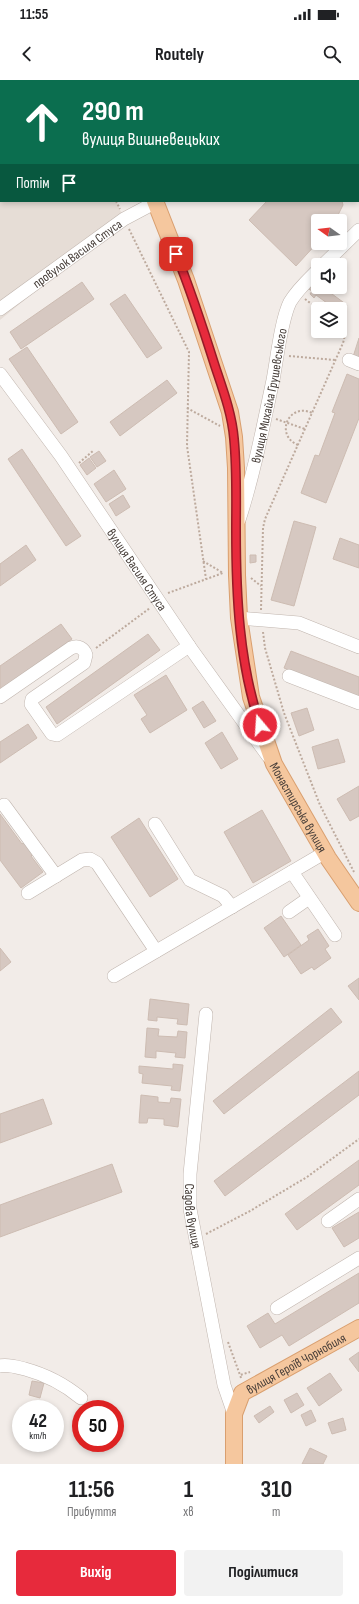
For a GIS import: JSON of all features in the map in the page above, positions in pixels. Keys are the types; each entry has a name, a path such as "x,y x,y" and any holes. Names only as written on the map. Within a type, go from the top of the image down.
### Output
{"main road":[{"name":"Монастирська вулиця","path":"156,202 186,280 230,412 234,437 236,468 236,530 239,618 251,697 274,764 324,853 359,903"},
{"name":"вулиця Героїв Чорнобиля","path":"235,1408 242,1393 359,1328"},
{"name":"Садова вулиця","path":"234,1464 235,1408"}],"street":[{"name":"провулок Василя Стуса","path":"0,308 124,220 156,202"},
{"path":"330,258 359,230"},
{"name":"вулиця Михайла Грушевського","path":"236,530 251,483 266,416 283,324 290,303 296,293 311,277"},
{"name":"вулиця Василя Стуса","path":"0,374 5,390 78,480 189,646 274,764"},
{"path":"239,618 299,623 359,647"},
{"path":"0,697 71,648 80,647 84,650 86,655 85,661 82,665 32,699 31,704 54,735 60,734 189,646"},
{"path":"289,676 359,703"},
{"path":"4,805 56,876"},
{"path":"155,824 190,880 223,896 232,907"},
{"path":"114,976 324,853"},
{"path":"28,893 86,858 94,860 156,951"},
{"path":"292,872 335,935"},
{"path":"289,912 309,898"},
{"name":"Садова вулиця","path":"206,1014 190,1174 190,1209 224,1385 235,1408"},
{"path":"328,1221 359,1199"},
{"path":"277,1308 359,1258"},
{"path":"0,1366 15,1366 44,1374 64,1385 81,1398"}],"path":[{"path":"116,202 189,352 187,446 206,579"},
{"path":"296,293 311,305"},
{"path":"344,338 336,360 263,528 261,620 265,648 284,713 320,805 355,873"},
{"path":"277,355 336,360"},
{"path":"187,408 220,426"},
{"path":"298,445 293,443 288,437 286,429 287,422 292,415 299,411 307,411 312,413"},
{"path":"266,416 305,429"},
{"path":"78,480 80,462 94,450"},
{"path":"86,655 158,599 223,573 203,561"},
{"path":"251,578 262,586"},
{"path":"196,1239 250,1211 301,1181 359,1139"},
{"path":"226,1336 240,1375"}],"shaded area":[{"path":"0,202 116,202 124,219 0,320"}],"building":[{"path":"266,202 342,202 343,205 338,214 311,214 311,250 296,266 249,220"},
{"path":"82,282 94,299 21,349 10,332"},
{"path":"311,283 311,290 307,288"},
{"path":"311,292 311,294 332,294 343,302 326,302 316,295 314,298 310,294"},
{"path":"125,294 162,348 147,358 110,304"},
{"path":"359,338 359,359 353,357"},
{"path":"27,347 78,422 61,434 9,359"},
{"path":"347,374 359,379 359,418 326,503 301,493 315,455 319,456 335,413 332,412"},
{"path":"167,380 177,393 120,436 110,422"},
{"path":"22,449 81,536 66,546 8,459"},
{"path":"99,451 106,461 97,467 90,457"},
{"path":"89,458 96,468 87,475 80,465"},
{"path":"114,470 126,489 106,502 94,484"},
{"path":"123,495 130,507 116,516 109,504"},
{"path":"294,521 316,527 294,606 271,600"},
{"path":"340,538 359,545 359,568 333,559"},
{"path":"26,545 36,560 0,586 0,564"},
{"path":"250,555 256,555 256,562 250,563"},
{"path":"61,624 72,639 0,689 0,666"},
{"path":"148,634 160,650 57,724 46,707"},
{"path":"291,651 359,677 359,697 284,668"},
{"path":"166,675 187,710 150,733 141,719 147,715 134,695"},
{"path":"203,701 216,721 204,728 192,708"},
{"path":"307,708 314,730 299,736 291,713"},
{"path":"28,724 37,738 0,763 0,742"},
{"path":"222,732 238,759 221,769 205,743"},
{"path":"338,739 345,762 318,769 312,747"},
{"path":"359,786 359,816 350,821 337,799"},
{"path":"262,810 291,861 253,883 224,832"},
{"path":"0,814 22,844 25,842 34,853 31,856 43,872 21,888 0,860"},
{"path":"139,818 178,879 150,897 111,837"},
{"path":"281,916 301,945 284,957 264,928"},
{"path":"318,929 329,946 325,949 331,958 314,970 312,967 301,974 288,955 309,940 307,936"},
{"path":"0,948 11,962 0,971"},
{"path":"359,978 359,1000 348,986"},
{"path":"150,999 189,1004 187,1025 177,1024 178,1019 157,1017 157,1021 148,1020"},
{"path":"331,1008 342,1022 224,1114 213,1101"},
{"path":"147,1028 159,1029 158,1036 177,1037 178,1031 187,1032 185,1058 175,1057 176,1053 156,1051 156,1058 145,1057"},
{"path":"173,1064 183,1065 180,1091 171,1090 172,1086 142,1083 143,1074 139,1073 139,1066 173,1069"},
{"path":"359,1071 359,1095 225,1196 214,1181"},
{"path":"141,1095 158,1097 158,1102 170,1103 171,1098 181,1099 178,1127 164,1125 164,1119 148,1118 147,1123 139,1123"},
{"path":"43,1099 52,1124 0,1143 0,1114"},
{"path":"359,1160 359,1185 297,1230 285,1214"},
{"path":"112,1164 122,1192 0,1237 0,1205"},
{"path":"359,1212 359,1238 344,1247 332,1228"},
{"path":"359,1273 359,1303 289,1346 282,1335 260,1348 247,1326 268,1313 275,1324"},
{"path":"359,1352 359,1372 349,1359"},
{"path":"330,1373 342,1390 319,1406 307,1388"},
{"path":"32,1381 44,1383 40,1398 29,1395"},
{"path":"297,1393 304,1405 291,1413 284,1400"},
{"path":"270,1406 274,1412 259,1423 254,1416"},
{"path":"311,1410 316,1421 306,1426 301,1415"},
{"path":"343,1418 346,1430 332,1434 328,1423"},
{"path":"310,1448 327,1456 323,1464 302,1464"}],"route":[{"path":"176,254 230,412 234,437 236,468 236,530 239,618 251,697 260,725"}]}
